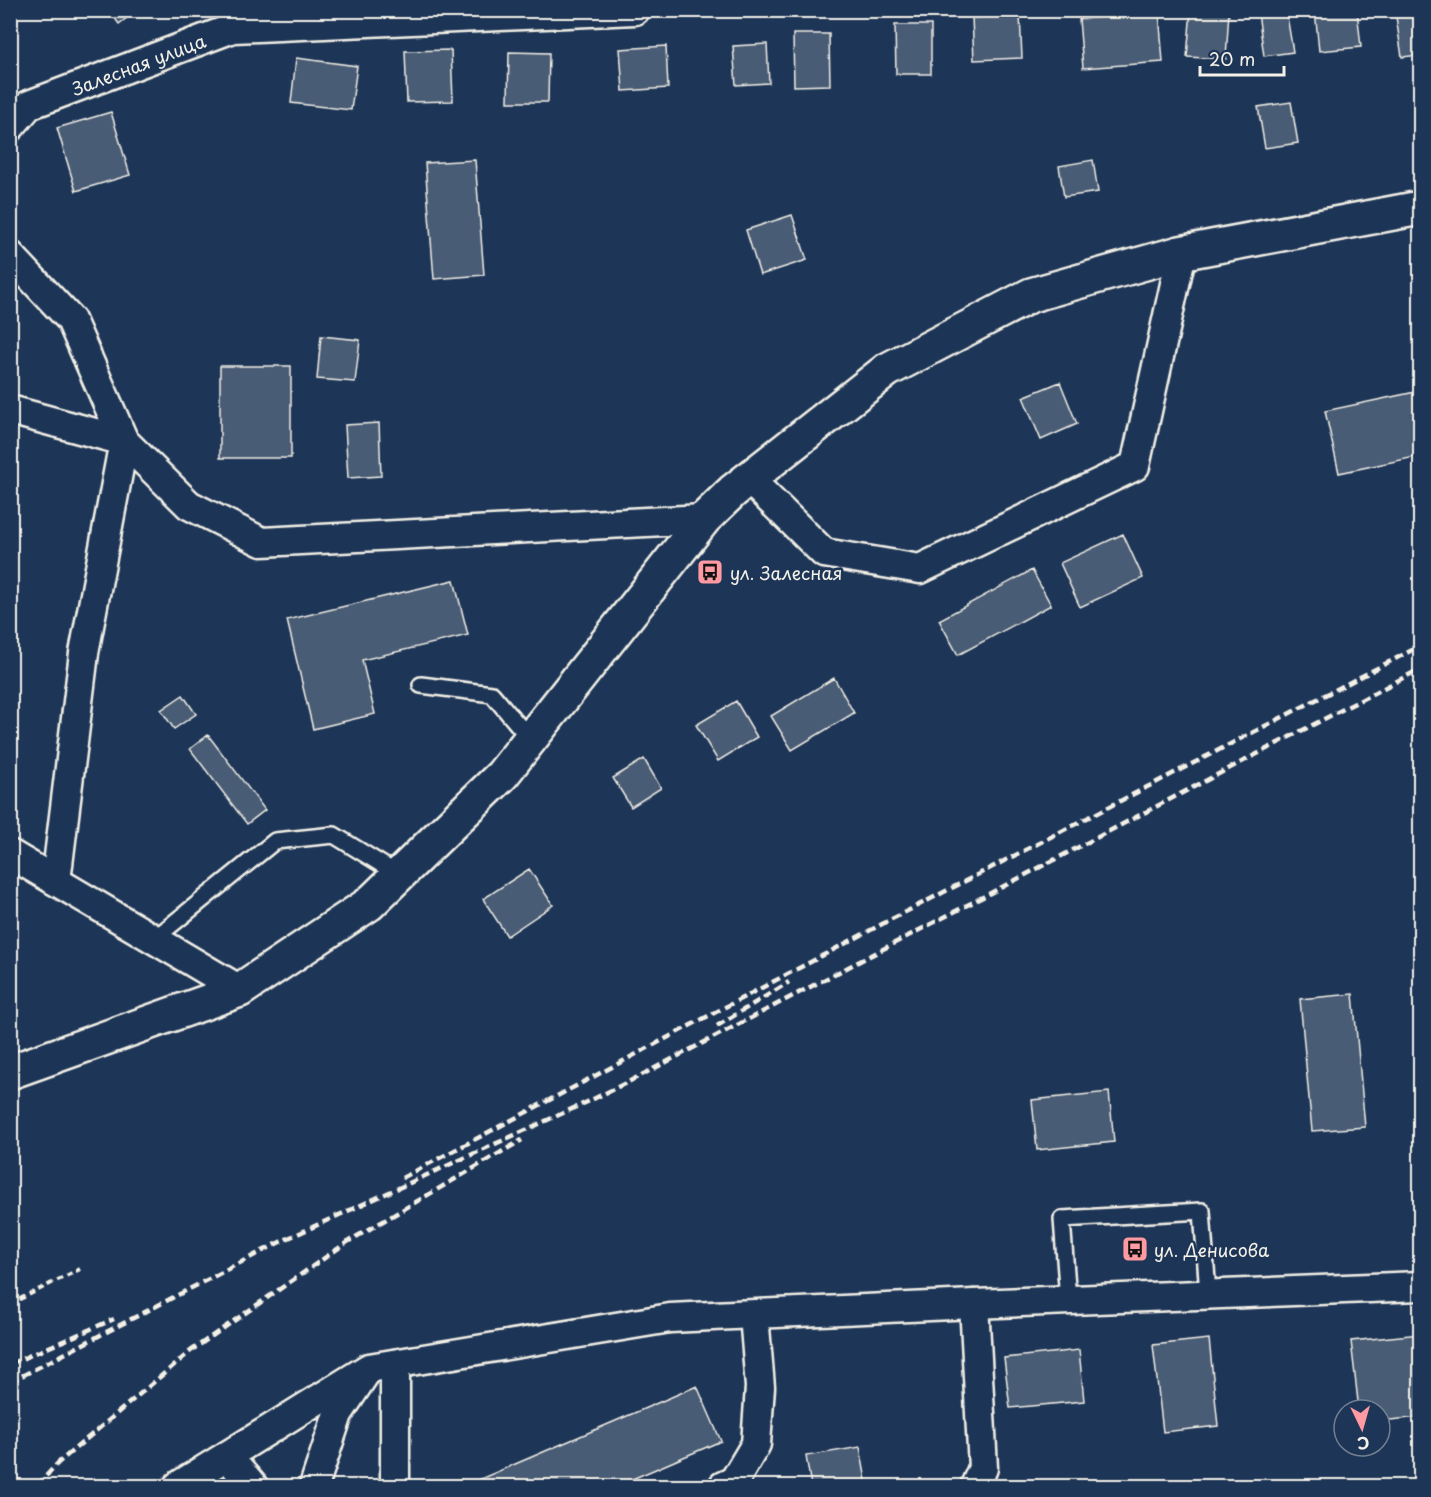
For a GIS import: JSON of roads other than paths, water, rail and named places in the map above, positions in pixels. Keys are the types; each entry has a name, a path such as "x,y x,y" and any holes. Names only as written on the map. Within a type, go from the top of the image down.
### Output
{"main road":[{"path":"10,1072 240,990 369,904 502,775 704,519 733,491 887,370 1031,295 1182,252 1420,208"}],"street":[{"name":"Залесная улица","path":"10,127 29,105 233,28 635,10"},
{"path":"748,479 824,553 920,569 1135,466 1182,252"},
{"path":"10,255 71,320 124,441 189,505 262,542 704,519"},
{"path":"10,410 124,441"},
{"path":"56,881 84,653 124,441"},
{"path":"10,854 240,990"},
{"path":"178,1486 382,1366 670,1318 1420,1286"},
{"path":"974,1304 982,1468 975,1486"},
{"path":"723,1486 734,1481 756,1444 760,1387 753,1315"},
{"path":"314,1486 338,1414 382,1366"},
{"path":"382,1366 395,1486"},
{"path":"227,1456 253,1486"}],"lane":[{"path":"421,685 492,694 530,739"},
{"path":"154,939 275,841 334,835 399,875"},
{"path":"1068,1300 1062,1219 1202,1211 1208,1294"}],"railway":[{"path":"402,1178 886,922 1420,646"},
{"path":"10,1382 282,1241 628,1082 1420,669"},
{"path":"717,1026 789,982"},
{"path":"37,1486 58,1463 192,1350 349,1241 522,1140"},
{"path":"10,1364 114,1319"}],"place":[{"name":"ул. Залесная","path":"710,572"},
{"name":"ул. Денисова","path":"1135,1249"}]}
